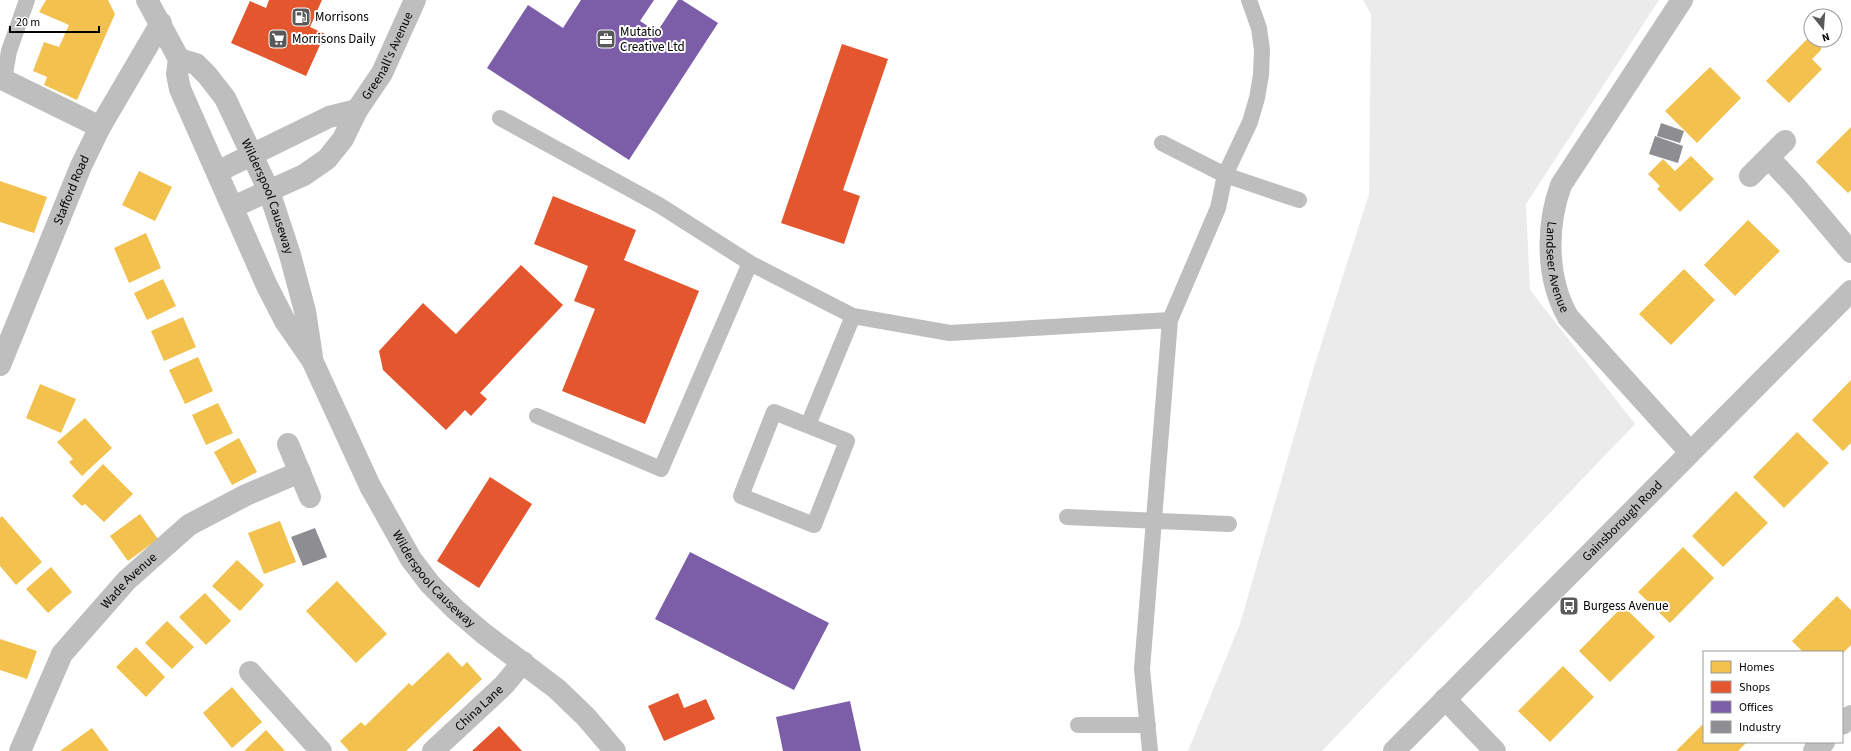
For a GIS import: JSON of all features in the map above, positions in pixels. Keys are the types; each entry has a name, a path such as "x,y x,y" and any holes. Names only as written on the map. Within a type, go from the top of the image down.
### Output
{"main road":[{"path":"147,0 179,59"},
{"name":"Greenall's Avenue","path":"233,207 304,175 327,159 343,140 358,110 382,73 415,0"},
{"name":"Landseer Avenue","path":"1682,0 1561,185 1555,201 1552,218 1552,269 1558,296 1568,317 1690,452"},
{"name":"Stafford Road","path":"0,365 81,166 100,127 160,23"},
{"name":"Wilderspool Causeway","path":"312,360 305,311 290,255 269,191 224,98 207,75 196,64 179,59 177,74 180,89 267,286 285,321 312,360 370,486 411,559 430,584 455,609 483,633 557,689 586,717 609,749"},
{"path":"2,79 100,127"},
{"path":"217,172 329,117 358,110"},
{"path":"1750,176 1785,141"},
{"path":"1769,158 1797,188 1851,252"},
{"name":"Gainsborough Road","path":"1394,751 1851,291"},
{"path":"288,444 310,497"},
{"name":"Wade Avenue","path":"20,751 62,654 127,580 189,525 246,495 300,472"},
{"name":"China Lane","path":"433,751 504,685 522,662"},
{"path":"250,672 321,751"},
{"path":"1445,699 1495,751"},
{"path":"1843,723 1851,716"},
{"path":"1814,751 1823,743"}],"lane":[{"path":"2,79 9,51 27,0"},
{"path":"1150,751 1142,669 1170,320 1218,208 1225,175 1250,122 1261,75 1262,50 1259,28 1249,0"},
{"path":"500,118 659,205 750,263 853,316 950,333 1170,320"},
{"path":"1162,143 1225,175 1299,200"},
{"path":"537,416 661,469 750,263"},
{"path":"808,425 853,316"},
{"path":"774,412 808,425 847,441 814,525 741,496 774,412"},
{"path":"1067,517 1154,522 1229,524"},
{"path":"1078,725 1148,725"}],"shaded area":[{"path":"1363,0 1659,0 1526,204 1530,290 1635,424 1322,751 1188,751 1240,624 1314,367 1369,194 1371,14"}],"building: Homes":[{"path":"46,0 108,0 115,14 77,100 44,85 47,77 33,71 44,42 59,47 69,25 39,12"},
{"path":"1803,43 1803,48 1821,48 1821,50 1812,59 1822,69 1789,103 1766,81"},
{"path":"1710,67 1741,98 1697,143 1665,111"},
{"path":"1851,127 1851,190 1848,193 1816,162"},
{"path":"1691,156 1714,179 1680,212 1657,189 1660,186 1648,174 1663,159 1675,171"},
{"path":"139,171 172,187 155,221 122,205"},
{"path":"0,181 47,197 34,233 0,222"},
{"path":"1748,220 1780,251 1735,296 1704,265"},
{"path":"146,233 161,268 129,283 114,248"},
{"path":"1684,269 1715,300 1671,345 1639,314"},
{"path":"163,279 176,306 147,320 134,293"},
{"path":"183,317 196,347 164,361 151,331"},
{"path":"198,357 213,391 185,404 169,370"},
{"path":"1851,380 1851,443 1843,451 1812,420"},
{"path":"40,384 76,399 61,433 26,418"},
{"path":"218,403 233,433 206,445 192,415"},
{"path":"85,418 112,448 82,476 69,462 73,459 57,442"},
{"path":"1797,432 1829,463 1784,508 1753,477"},
{"path":"239,438 257,472 232,485 214,452"},
{"path":"103,464 133,494 104,522 85,504 82,506 72,496"},
{"path":"1736,491 1768,523 1723,567 1692,536"},
{"path":"140,514 158,539 128,561 110,536"},
{"path":"2,516 42,562 16,585 0,566 0,518"},
{"path":"280,521 296,562 264,574 248,533"},
{"path":"1683,547 1714,578 1670,623 1638,592"},
{"path":"237,560 264,585 240,611 212,586"},
{"path":"51,567 72,592 48,613 26,589"},
{"path":"337,581 387,634 356,663 306,611"},
{"path":"205,593 231,621 206,645 179,617"},
{"path":"1837,596 1851,610 1851,645 1843,653 1843,651 1802,651 1792,641"},
{"path":"1623,606 1655,637 1610,682 1579,651"},
{"path":"167,621 194,647 172,669 145,643"},
{"path":"0,639 37,651 27,679 0,670"},
{"path":"136,647 165,677 146,697 116,667"},
{"path":"448,652 462,667 467,662 482,679 406,751 349,751 340,741 361,722 365,726 409,683 412,686"},
{"path":"1563,666 1594,697 1550,742 1518,711"},
{"path":"232,687 262,722 232,748 203,713"},
{"path":"1703,724 1703,743 1746,743 1738,751 1676,751"},
{"path":"92,728 109,751 60,751"},
{"path":"266,730 285,751 244,751"}],"building: Shops":[{"name":"Morrisons Daily","path":"269,0 322,0 310,27 325,34 306,76 231,43 250,1 266,8"},
{"path":"842,44 888,59 843,190 860,196 844,244 781,223"},
{"path":"553,196 636,230 624,260 699,291 645,424 562,391 595,309 574,301 588,266 534,244"},
{"path":"521,265 563,305 480,393 487,399 471,416 465,410 446,430 383,370 379,351 423,303 456,334"},
{"path":"490,477 532,504 479,588 437,561"},
{"path":"678,693 684,708 706,699 715,719 664,741 648,706"},
{"path":"499,726 522,751 472,751"}],"building: Offices":[{"path":"581,0 654,0 640,21 657,32 678,0 682,0 718,23 629,160 487,68 528,5 563,28"},
{"path":"690,552 829,623 794,690 655,619"},
{"path":"850,701 861,751 783,751 776,717"}],"building: Industry":[{"path":"1661,123 1684,131 1680,143 1657,136"},
{"path":"1655,136 1683,146 1678,163 1649,154"},
{"path":"315,528 327,557 303,566 291,537"}],"place":[{"name":"Morrisons","path":"301,17"},
{"name":"Morrisons Daily","path":"278,39"},
{"name":"Mutatio Creative Ltd","path":"606,39"},
{"name":"Burgess Avenue","path":"1569,606"}]}
